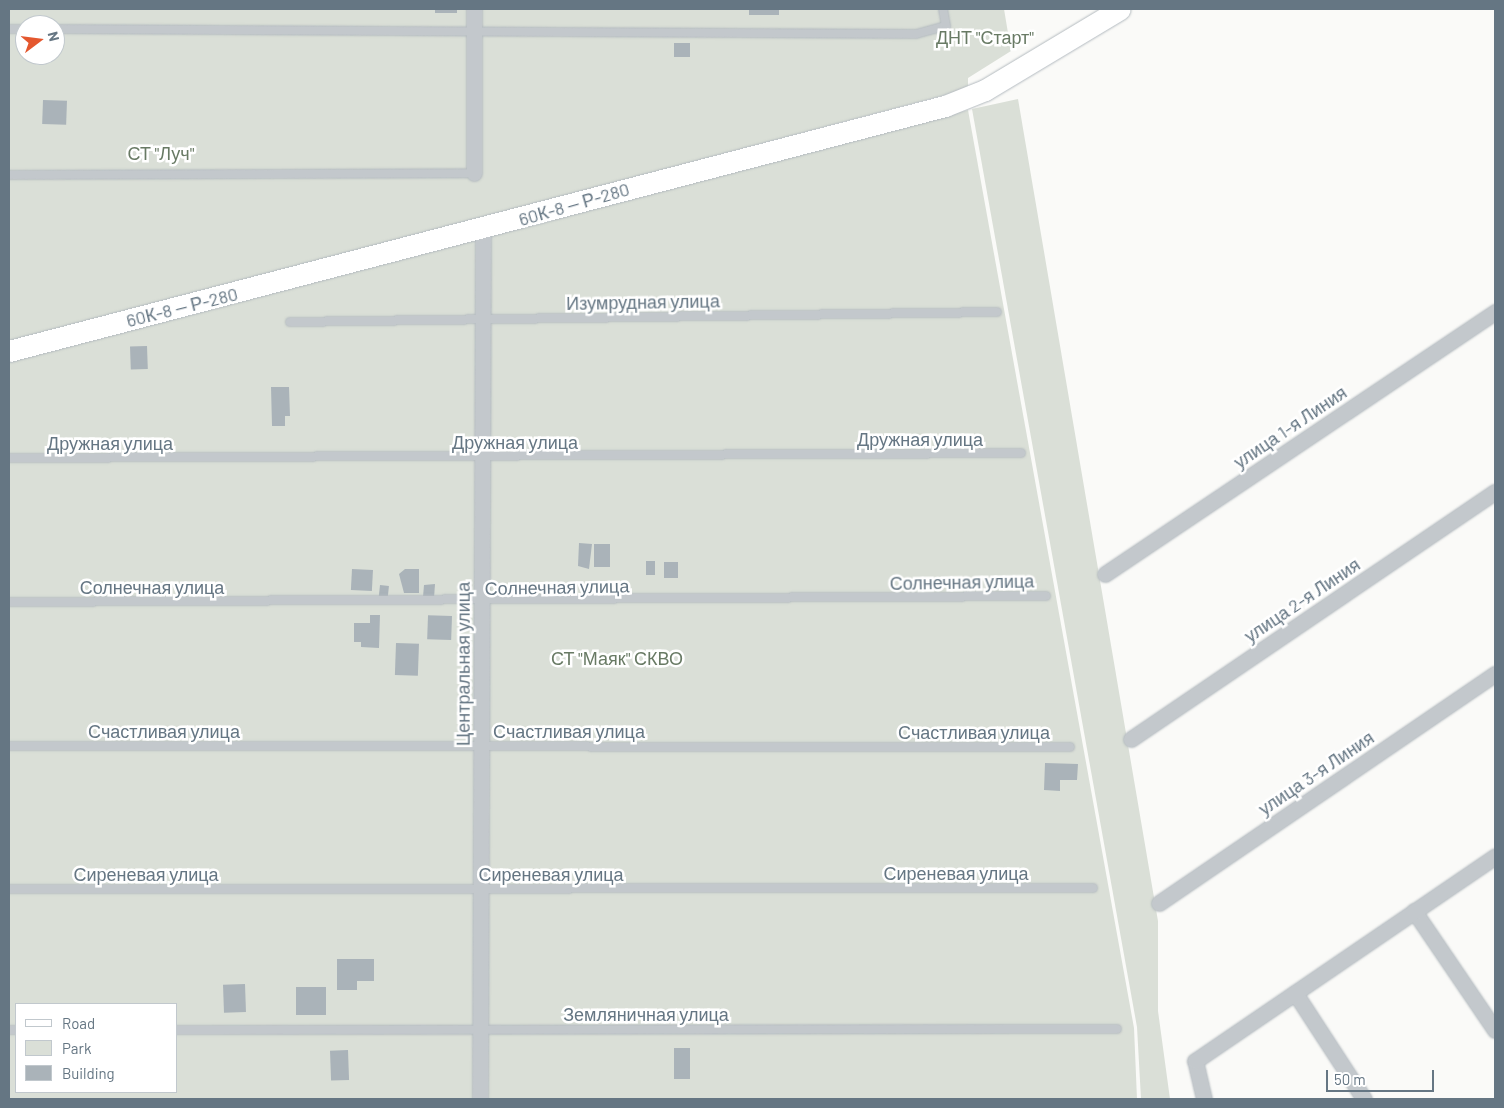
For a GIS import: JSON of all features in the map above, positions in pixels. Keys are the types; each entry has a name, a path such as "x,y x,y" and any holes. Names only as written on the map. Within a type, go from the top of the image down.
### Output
{"street":[{"path":"474,9 474,173"},
{"name":"60К-8 — Р-280","path":"9,351 483,230 966,99 1120,9"},
{"name":"Центральная улица","path":"480,1099 483,230"},
{"name":"улица 1-я Линия","path":"1105,574 1495,312"},
{"name":"улица 2-я Линия","path":"1130,739 1495,492"},
{"name":"улица 3-я Линия","path":"1159,903 1495,674"},
{"path":"1204,1099 1195,1061 1495,856"},
{"path":"1414,911 1495,1030"},
{"path":"1295,993 1364,1099"}],"lane":[{"path":"65,30 916,34 946,26 943,9"},
{"path":"9,175 474,173"},
{"name":"Изумрудная улица","path":"290,322 997,312"},
{"name":"Дружная улица","path":"9,458 1021,453"},
{"name":"Солнечная улица","path":"9,602 482,603 1046,596"},
{"name":"Счастливая улица","path":"9,746 1070,747"},
{"name":"Сиреневая улица","path":"9,890 1093,888"},
{"name":"Земляничная улица","path":"178,1030 1117,1029"}],"green space":[{"name":"СТ \"Луч\"","path":"9,9 1004,9 1011,51 968,78 968,89 9,343"},
{"path":"1018,99 1158,921 1158,1011 1170,1099 1141,1099 1137,1027 972,109"},
{"name":"СТ \"Маяк\" СКВО","path":"968,110 1134,1028 1137,1099 9,1099 9,361"}],"building":[{"path":"435,9 457,9 457,13 435,13"},
{"path":"749,9 779,9 779,15 749,15"},
{"path":"674,43 690,43 690,57 674,57"},
{"path":"43,100 67,101 66,125 42,124"},
{"path":"147,346 148,369 131,370 130,347"},
{"path":"271,387 289,387 290,416 285,416 285,426 272,426"},
{"path":"579,543 592,544 589,569 578,566"},
{"path":"594,544 610,544 610,567 594,567"},
{"path":"646,561 655,561 655,575 646,575"},
{"path":"664,562 678,562 678,578 664,578"},
{"path":"352,569 373,570 372,591 351,590"},
{"path":"405,569 419,569 419,593 404,593 399,574"},
{"path":"435,584 434,598 423,597 424,585"},
{"path":"380,585 389,586 387,600 379,599"},
{"path":"370,615 380,615 379,648 361,647 361,642 354,642 354,623 370,623"},
{"path":"428,615 452,616 451,640 427,639"},
{"path":"396,643 419,644 418,676 395,675"},
{"path":"1045,763 1078,764 1077,780 1060,780 1060,791 1044,790"},
{"path":"337,959 374,959 374,981 357,981 357,990 337,990"},
{"path":"245,984 246,1012 224,1013 223,985"},
{"path":"296,987 326,987 326,1015 296,1015"},
{"path":"674,1048 690,1048 690,1079 674,1079"},
{"path":"348,1050 349,1080 331,1081 330,1051"}],"park label":[{"name":"ДНТ \"Старт\"","path":"985,37"}]}
